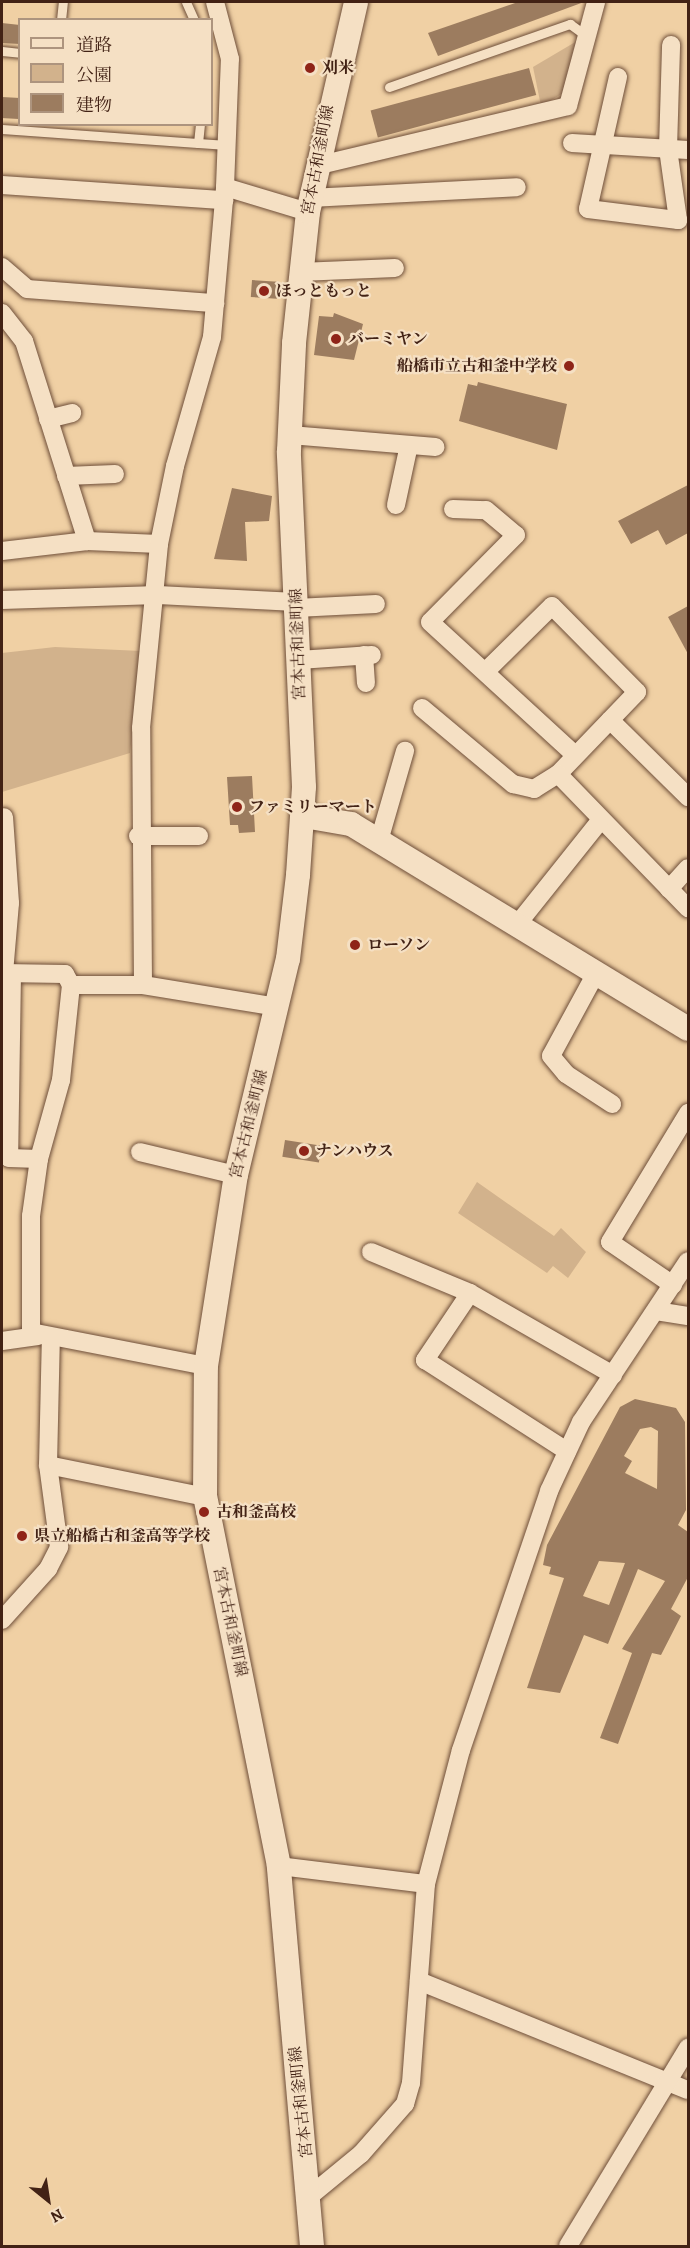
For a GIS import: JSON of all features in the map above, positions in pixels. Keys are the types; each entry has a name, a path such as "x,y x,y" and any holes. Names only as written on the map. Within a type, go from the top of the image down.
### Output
{"street":[{"path":"143,984 138,836 141,728 158,595 159,544 174,466 212,337 225,194 230,59 215,2"},
{"name":"宮本古和釜町線","path":"312,2247 311,2195 279,1866 206,1497 206,1366 236,1175 278,1007 304,816 290,435 300,272 316,166 356,2"},
{"path":"316,166 568,106 584,34 596,2"},
{"path":"618,77 588,209 678,220 668,149 671,45"},
{"path":"572,143 688,150"},
{"path":"2,185 225,194 309,205 517,188"},
{"path":"2,267 27,289 215,303"},
{"path":"300,272 395,268"},
{"path":"4,319 24,341 87,541"},
{"path":"48,419 72,413"},
{"path":"290,435 436,447"},
{"path":"396,505 409,445"},
{"path":"66,476 115,474"},
{"path":"453,509 486,510 516,535 430,622 487,670 575,755"},
{"path":"2,551 87,541 159,544"},
{"path":"2,600 158,595 296,605 376,603"},
{"path":"422,708 513,784 534,789 558,774 637,692 552,606 487,670"},
{"path":"299,660 368,655 366,682"},
{"path":"610,720 688,797"},
{"path":"379,840 405,751"},
{"path":"558,774 599,822 688,908"},
{"path":"304,816 340,819 379,840 516,926 688,1029"},
{"path":"4,817 10,903 6,973 9,1158 39,1159"},
{"path":"516,926 599,822"},
{"path":"138,836 199,836"},
{"path":"669,889 688,868"},
{"path":"2,1620 55,1559 59,1547 48,1465 44,1336 28,1321 39,1159 61,1080 71,985 65,974 6,973"},
{"path":"596,973 551,1056 566,1074 612,1104"},
{"path":"71,985 143,984 278,1007"},
{"path":"673,1285 610,1242 688,1113"},
{"path":"140,1152 236,1175"},
{"path":"371,1252 470,1293 613,1376"},
{"path":"311,2195 361,2154 405,2104 419,1981 426,1884 461,1750 567,1451 688,1261"},
{"path":"470,1293 425,1360 567,1451"},
{"path":"656,1311 688,1316"},
{"path":"2,1341 44,1336 206,1366"},
{"path":"48,1465 206,1497"},
{"path":"279,1866 426,1884"},
{"path":"419,1981 668,2078 688,2090"},
{"path":"568,2247 688,2048"}],"lane":[{"path":"61,18 63,2"},
{"path":"186,2 193,18"},
{"path":"389,87 570,24 584,34"},
{"path":"2,51 18,53"},
{"path":"198,143 200,126"},
{"path":"2,129 50,129 227,145"}],"green space":[{"path":"577,41 565,92 541,106 533,67"},
{"path":"55,647 141,651 130,753 2,792 2,653"},
{"path":"477,1182 554,1236 561,1228 586,1252 568,1278 553,1266 547,1273 458,1213"}],"building":[{"path":"518,2 584,2 438,56 428,33"},
{"path":"2,23 18,25 18,44 2,43"},
{"path":"529,68 536,95 378,137 371,110"},
{"path":"2,97 18,98 18,119 2,118"},
{"path":"252,280 278,282 277,299 251,297"},
{"path":"334,313 363,324 354,360 314,355 319,316 333,317"},
{"path":"478,382 567,404 557,450 459,421 468,384 477,386"},
{"path":"688,485 688,533 666,545 658,530 631,544 618,521"},
{"path":"232,488 272,496 269,521 245,522 247,561 214,559"},
{"path":"688,606 688,654 668,617"},
{"path":"252,776 255,832 239,833 238,825 230,825 227,777"},
{"path":"285,1140 322,1146 319,1163 282,1157"},
{"path":"635,1399 676,1408 685,1422 686,1510 678,1525 688,1532 688,1577 671,1609 681,1616 661,1655 652,1653 618,1744 600,1738 632,1653 622,1649 665,1581 638,1569 608,1644 584,1635 560,1693 527,1688 564,1578 549,1574 551,1567 543,1565 547,1545 620,1407","holes":["651,1427 658,1431 657,1489 625,1473 632,1461 624,1456 640,1429","599,1561 625,1563 609,1605 583,1596"]}],"place":[{"name":"刈米","path":"310,68"},
{"name":"ほっともっと","path":"264,291"},
{"name":"バーミヤン","path":"336,339"},
{"name":"船橋市立古和釜中学校","path":"569,366"},
{"name":"ファミリーマート","path":"237,807"},
{"name":"ローソン","path":"355,945"},
{"name":"ナンハウス","path":"304,1151"},
{"name":"古和釜高校","path":"204,1512"},
{"name":"県立船橋古和釜高等学校","path":"22,1536"}]}
